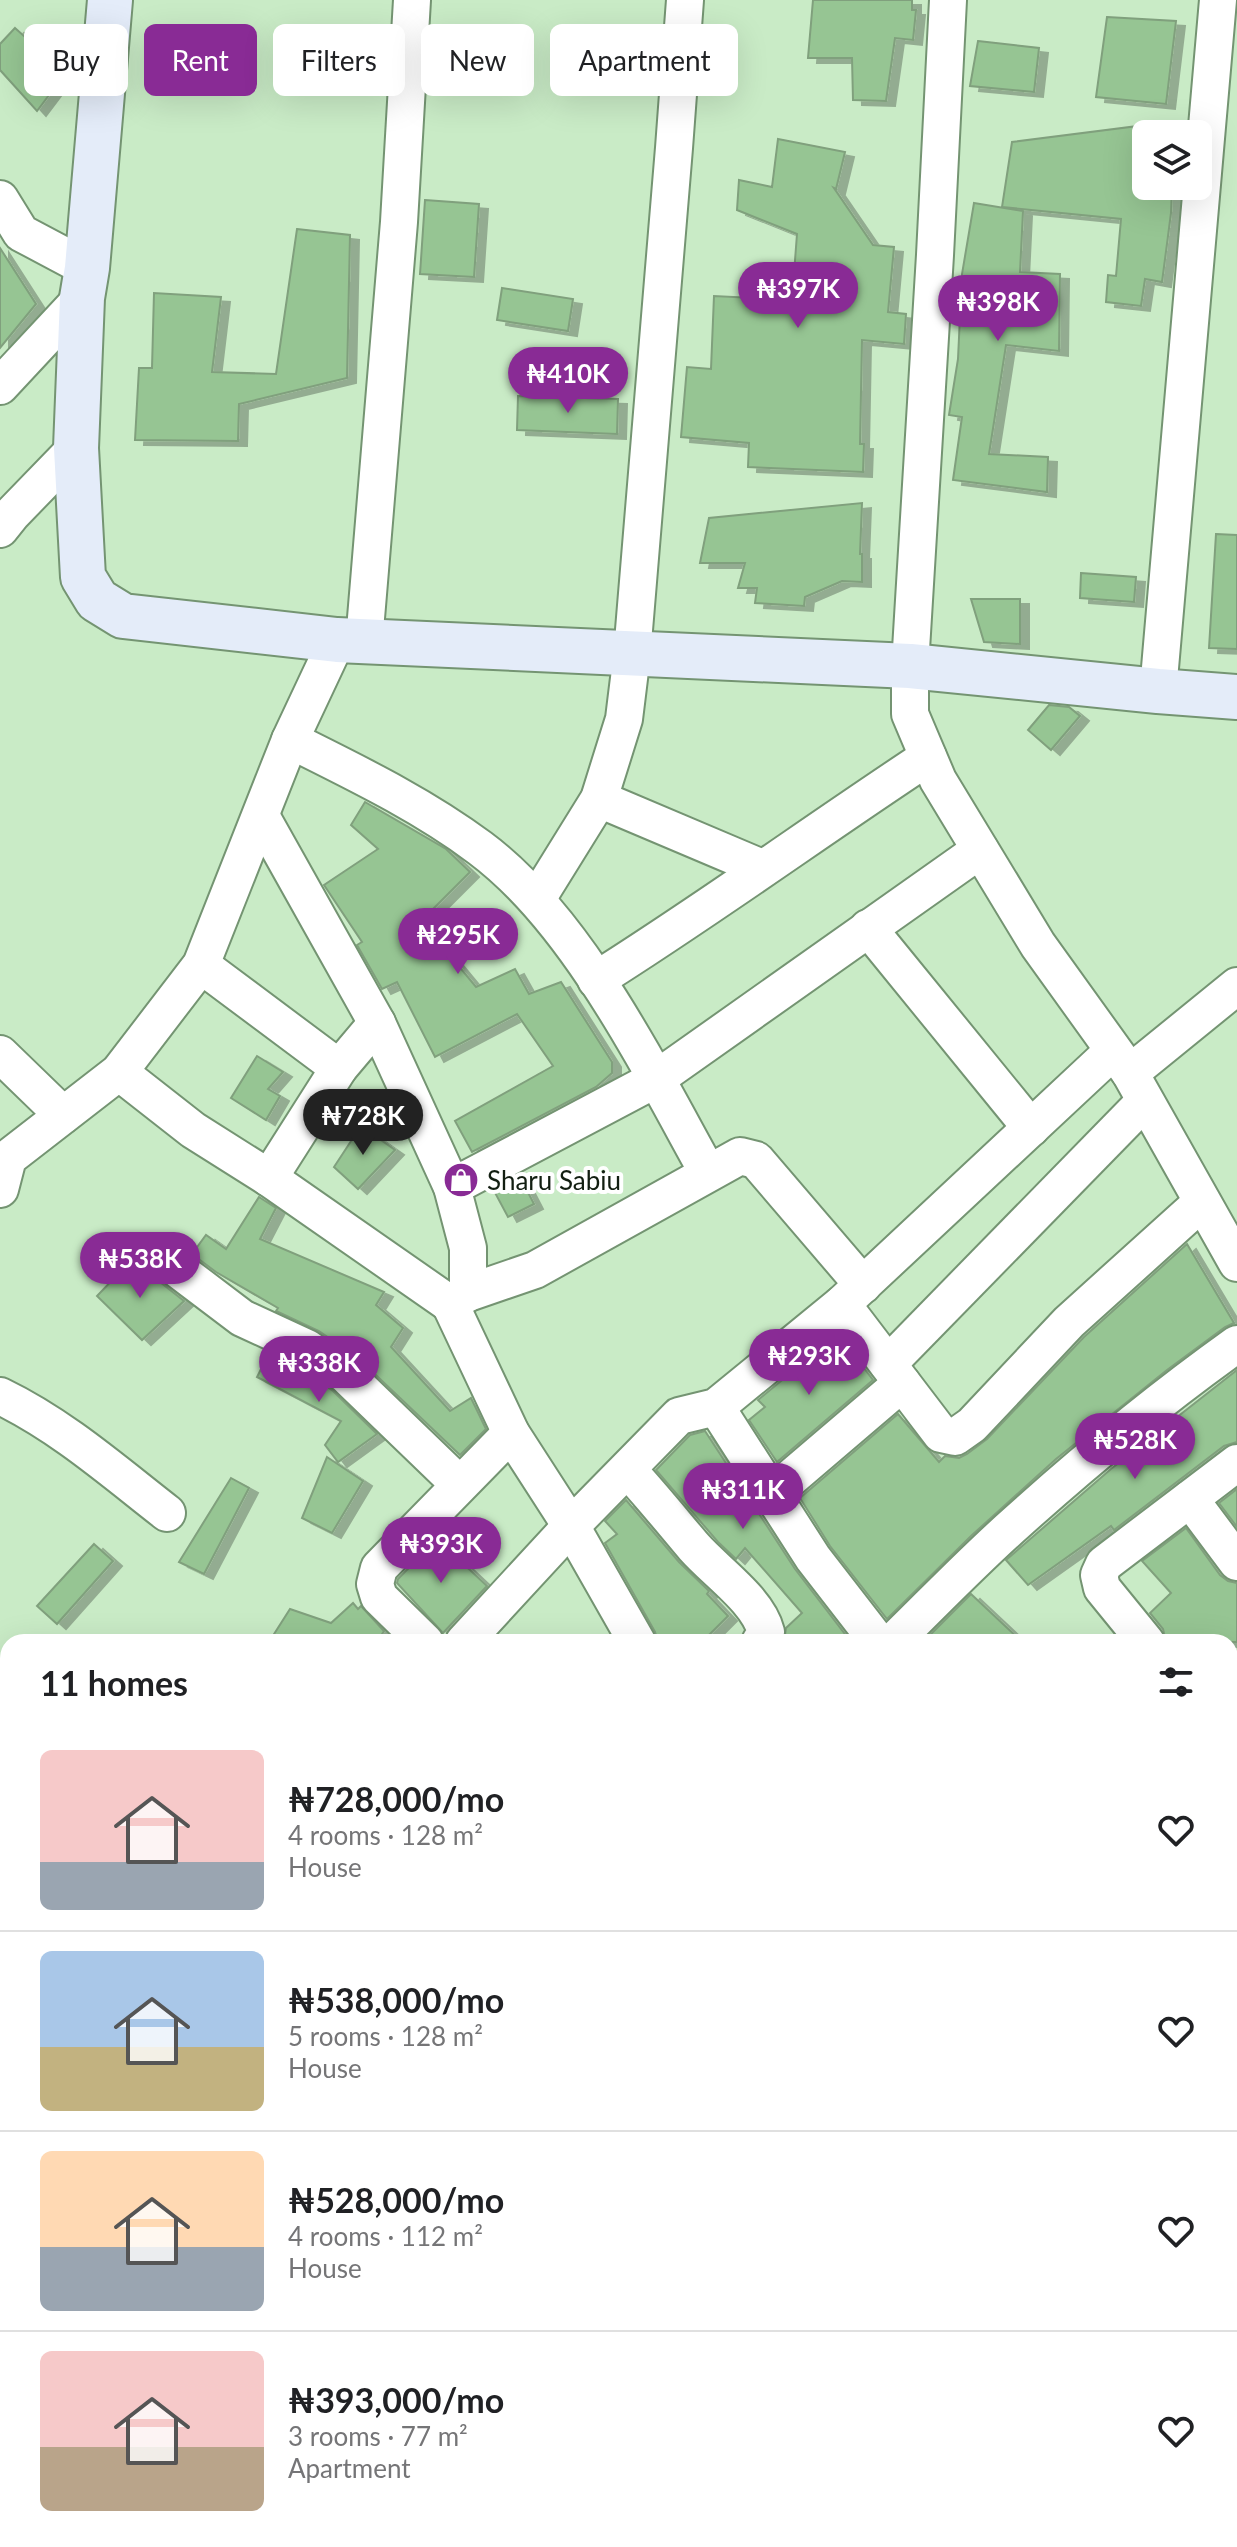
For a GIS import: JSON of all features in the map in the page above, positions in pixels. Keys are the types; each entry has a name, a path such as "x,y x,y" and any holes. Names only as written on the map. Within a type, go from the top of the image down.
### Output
{"street":[{"path":"110,0 84,283 76,448 83,577 97,600 123,616 351,641 910,666 1237,697"},
{"path":"3,1171 63,1115 119,1072 201,965 290,740 351,641 399,222 412,0"},
{"path":"537,899 599,799 624,719 632,654 685,0"},
{"path":"948,0 910,666 910,714 938,780 1038,945 1217,1208 1237,1263"},
{"path":"1158,691 1218,0"},
{"path":"0,199 11,241 84,283"},
{"path":"0,386 84,283"},
{"path":"0,529 76,448"},
{"path":"290,740 396,793 481,849 537,899 596,980 708,1173"},
{"path":"596,980 928,757"},
{"path":"599,799 762,868"},
{"path":"261,816 377,1023 452,1187 468,1248 459,1298 511,1433 571,1526 632,1634"},
{"path":"452,1187 656,1079 980,850"},
{"path":"868,928 1031,1128"},
{"path":"201,965 339,1068"},
{"path":"471,1634 679,1416 716,1407 853,1294 1031,1128 1129,1075 1237,986"},
{"path":"269,1178 339,1068 377,1023"},
{"path":"0,1054 63,1115"},
{"path":"119,1072 193,1130 459,1298"},
{"path":"772,1494 895,1374 1129,1075"},
{"path":"459,1298 535,1270 740,1156 756,1160 853,1294 895,1374 941,1434 955,1437 972,1425 1069,1322 1217,1208"},
{"path":"168,1262 242,1318 307,1348 346,1375 459,1484"},
{"path":"901,1634 1062,1483 1181,1384 1237,1344"},
{"path":"0,1396 66,1433 167,1513"},
{"path":"716,1407 813,1558 872,1634"},
{"path":"417,1634 379,1597 375,1584 379,1568 511,1433"},
{"path":"1139,1634 1102,1588 1099,1575 1104,1564 1237,1463"},
{"path":"628,1470 695,1548 762,1616 765,1634"},
{"path":"1190,1499 1237,1562"}],"building":[{"path":"813,0 912,0 912,10 916,10 913,40 895,38 886,101 853,100 852,58 808,58"},
{"path":"1107,17 1176,21 1166,104 1096,97"},
{"path":"15,28 24,36 24,96 48,96 37,111 0,70 0,44"},
{"path":"978,41 1039,48 1034,92 970,86"},
{"path":"1132,127 1132,200 1171,200 1162,282 1145,279 1141,306 1106,302 1108,275 1116,276 1121,219 1002,207 1012,142"},
{"path":"778,139 845,152 834,188 873,245 894,247 888,312 906,314 904,344 862,340 860,444 864,444 863,472 748,467 749,443 681,437 687,367 711,369 714,296 792,300 797,234 737,210 739,180 772,187"},
{"path":"425,200 479,204 474,277 420,274"},
{"path":"974,203 1023,211 1020,272 1060,274 1059,351 1006,345 989,454 1048,457 1047,492 953,480 962,417 949,415 958,359 962,274"},
{"path":"297,229 350,235 347,378 239,404 238,441 135,440 139,368 152,368 154,293 221,297 212,372 276,374"},
{"path":"0,248 36,304 0,348"},
{"path":"502,288 573,299 568,331 497,320"},
{"path":"518,396 618,399 617,434 517,430"},
{"path":"862,503 862,582 842,581 805,597 804,606 755,603 757,588 738,588 745,563 700,563 709,518"},
{"path":"1216,534 1237,535 1237,649 1209,648"},
{"path":"1081,573 1136,577 1134,602 1080,598"},
{"path":"971,599 1020,599 1020,644 984,642"},
{"path":"1049,705 1069,707 1080,716 1051,750 1028,730"},
{"path":"365,802 446,849 470,872 424,918 437,940 476,987 515,969 529,994 561,982 612,1062 612,1073 596,1087 472,1152 455,1121 553,1066 517,1014 435,1057 397,982 382,989 357,945 362,942 324,885 378,849 351,825"},
{"path":"257,1056 283,1072 268,1089 280,1096 266,1120 231,1098"},
{"path":"361,1126 395,1150 358,1189 334,1167"},
{"path":"519,1175 534,1204 508,1217 493,1189"},
{"path":"259,1197 276,1208 260,1239 384,1292 376,1305 403,1328 391,1347 450,1411 471,1398 486,1429 460,1455 358,1358 319,1331 276,1311 278,1308 216,1272 192,1254 206,1235 226,1249"},
{"path":"1187,1244 1234,1323 1167,1370 1056,1459 971,1536 887,1619 830,1546 800,1498 898,1414 939,1462 945,1456 959,1458 967,1454 987,1439 1084,1337"},
{"path":"144,1259 155,1278 184,1301 142,1340 97,1296 120,1272 127,1279"},
{"path":"838,1334 873,1380 777,1462 749,1420 765,1407 758,1400"},
{"path":"269,1353 297,1366 333,1391 377,1434 338,1462 325,1445 341,1421 257,1377"},
{"path":"1237,1370 1237,1442 1224,1446 1114,1530 1111,1526 1028,1585 1006,1560 1111,1469"},
{"path":"705,1431 795,1569 845,1634 785,1634 786,1628 802,1613 745,1548 736,1559 718,1542 656,1470 690,1435"},
{"path":"327,1457 363,1481 332,1533 302,1518"},
{"path":"231,1478 249,1488 204,1574 179,1562"},
{"path":"1237,1489 1237,1527 1219,1503"},
{"path":"626,1500 728,1616 710,1634 656,1634 605,1543 617,1534 605,1521"},
{"path":"1186,1528 1220,1575 1237,1583 1237,1634 1164,1634 1150,1613 1171,1593 1142,1561"},
{"path":"437,1539 487,1586 443,1633 397,1583"},
{"path":"94,1544 113,1561 57,1624 37,1606"},
{"path":"971,1594 1014,1634 931,1634"},
{"path":"353,1603 358,1609 361,1606 384,1631 382,1634 274,1634 290,1609 331,1623"}],"place":[{"name":"Sharu Sabiu","path":"461,1180"}]}
